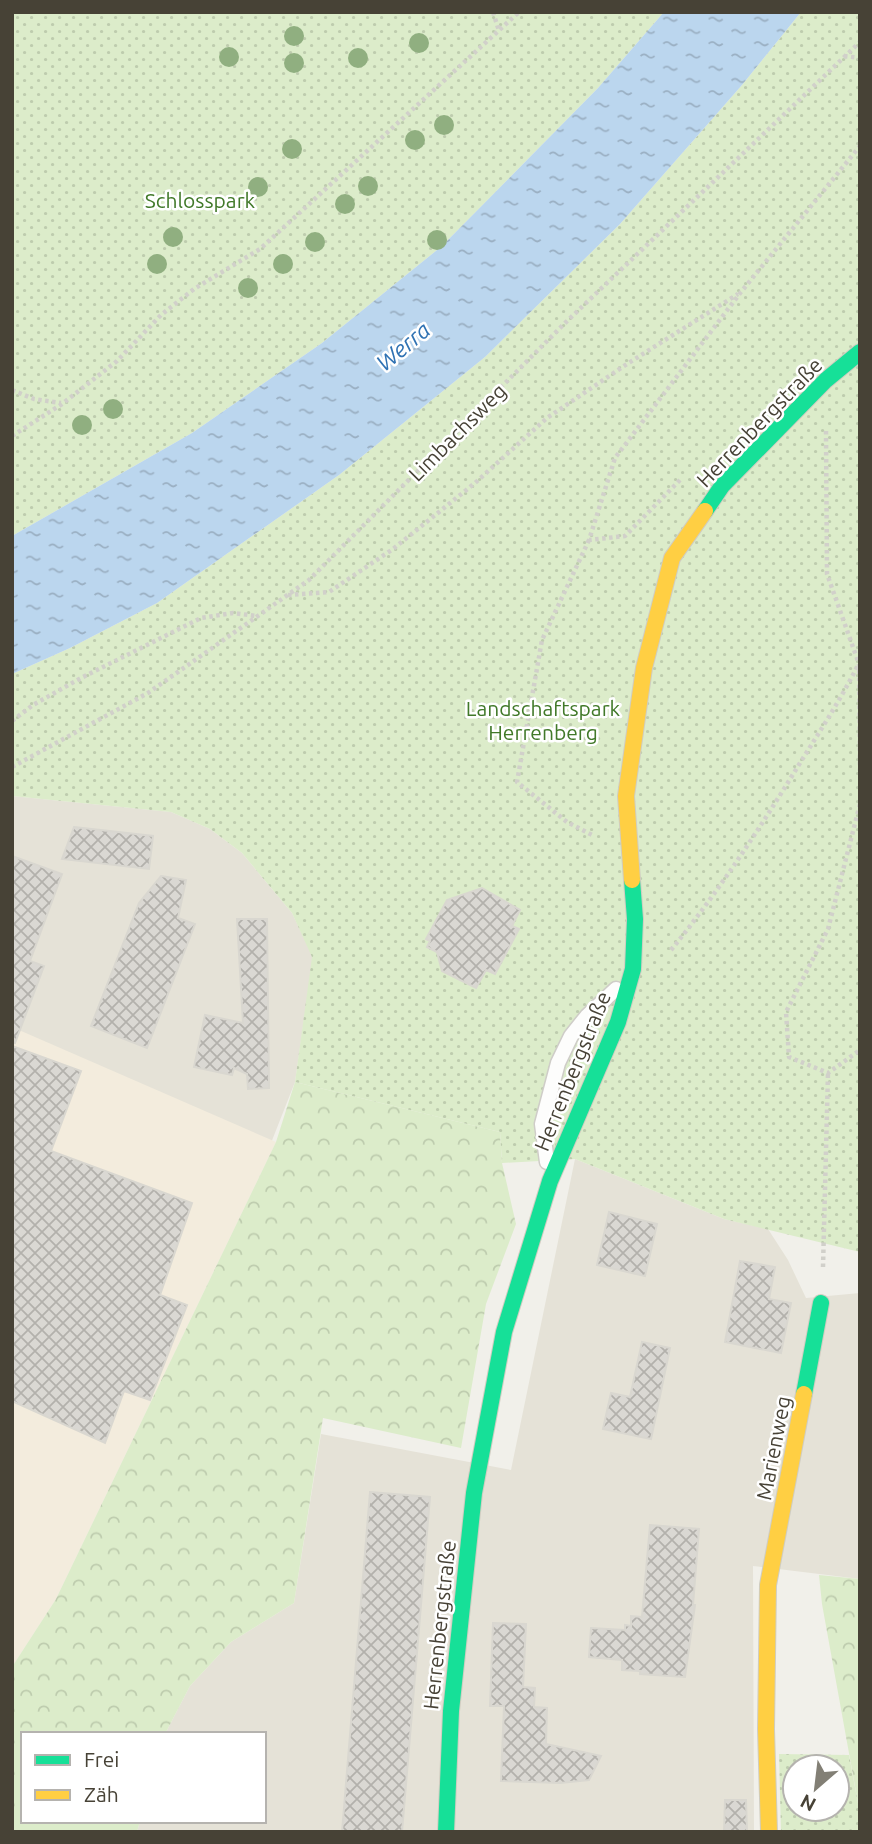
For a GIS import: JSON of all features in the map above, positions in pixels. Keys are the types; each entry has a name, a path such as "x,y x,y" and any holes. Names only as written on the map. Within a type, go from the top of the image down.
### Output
{"street":[{"name":"Herrenbergstraße","path":"446,1832 451,1711 474,1493 504,1332 550,1181 618,1022 633,969 635,919 626,796 644,668 672,558 722,486 826,380 860,352"},
{"name":"Marienweg","path":"769,1832 765,1729 768,1585 821,1303"}],"lane":[{"path":"550,1181 542,1124 558,1063 571,1036 633,969"}],"path":[{"path":"493,12 499,31"},
{"path":"12,436 62,404 117,361 161,315 194,289 260,249 519,12"},
{"name":"Limbachsweg","path":"12,767 148,693 309,580 565,323 860,42"},
{"path":"844,56 860,58"},
{"path":"567,822 517,782 542,640 589,540 615,458 741,292 860,146"},
{"path":"286,595 329,593 393,550 547,418 741,292"},
{"path":"12,390 34,399 62,404"},
{"path":"826,421 827,574 859,663 860,771"},
{"path":"589,540 625,536 681,479"},
{"path":"12,721 33,705 69,685 201,618 233,613 258,616"},
{"path":"633,969 659,965 694,922 764,822 839,701 859,663"},
{"path":"828,1073 789,1057 786,1012 828,929 860,804"},
{"path":"828,1073 860,1050"},
{"path":"821,1303 825,1242 828,1073"}],"shaded area":[{"path":"12,796 171,812 210,829 242,853 292,913 313,957 295,1082 271,1143 12,1029"},
{"path":"12,1027 276,1142 56,1599 12,1667"},
{"path":"575,1159 724,1219 768,1229 788,1260 806,1298 860,1293 860,1579 753,1566 754,1832 137,1832 139,1823 266,1823 266,1732 166,1732 190,1686 231,1642 294,1603 321,1434 511,1470"}],"green space":[{"name":"Schlosspark","path":"12,12 664,12 598,88 442,246 322,343 192,433 12,536"},
{"name":"Landschaftspark Herrenberg","path":"801,12 860,12 860,1252 724,1219 575,1159 502,1163 500,1132 295,1082 312,957 292,913 242,853 210,829 171,812 12,796 12,674 70,648 157,603 339,475 485,357 620,224 742,85"},
{"path":"295,1082 500,1132 502,1163 516,1224 486,1304 461,1448 323,1418 294,1603 231,1642 190,1686 166,1732 21,1732 21,1823 139,1823 137,1832 12,1832 12,1667 56,1599 276,1142"},
{"path":"819,1575 860,1579 860,1814 851,1753 822,1604"},
{"path":"779,1754 781,1823 851,1823 851,1766 860,1814 860,1832 781,1832"}],"water":[{"name":"Werra","path":"664,12 801,12 742,85 620,224 485,357 339,475 157,603 70,648 12,674 12,536 192,433 322,343 442,246 598,88"}],"building":[{"path":"74,827 153,836 149,869 62,859"},
{"path":"12,856 62,874 30,961 44,966 15,1043 12,1042"},
{"path":"161,876 186,880 178,918 195,924 147,1048 91,1026 139,903"},
{"path":"482,888 520,910 512,926 519,929 495,974 486,970 476,988 442,971 437,952 427,947 430,941 426,939 447,900"},
{"path":"237,919 267,919 269,1088 248,1089 247,1074 234,1068 232,1075 194,1067 205,1015 243,1023"},
{"path":"12,1046 81,1071 51,1151 192,1203 160,1295 187,1305 150,1400 124,1391 105,1443 12,1401"},
{"path":"609,1212 657,1224 645,1276 597,1265"},
{"path":"740,1261 775,1267 769,1299 791,1303 781,1353 725,1342"},
{"path":"642,1342 670,1348 651,1439 603,1429 611,1393 630,1397"},
{"path":"370,1492 430,1497 402,1832 342,1832"},
{"path":"650,1525 699,1529 695,1605 685,1677 640,1674 640,1671 622,1670 622,1660 589,1657 591,1628 625,1630 625,1625 631,1626 631,1616 642,1617"},
{"path":"493,1623 526,1624 523,1687 535,1688 534,1707 547,1708 546,1744 601,1756 589,1780 560,1783 501,1781 504,1706 490,1706"},
{"path":"725,1800 746,1800 747,1832 724,1832"}],"traffic: fast":[{"path":"705,511 722,486 826,380 860,352"},
{"path":"446,1832 451,1711 474,1493 504,1332 550,1181 618,1022 633,969 635,919 632,880"},
{"path":"804,1394 821,1303"}],"traffic: slow":[{"path":"632,880 626,796 644,668 672,558 705,511"},
{"path":"769,1832 766,1729 768,1585 804,1394"}]}
